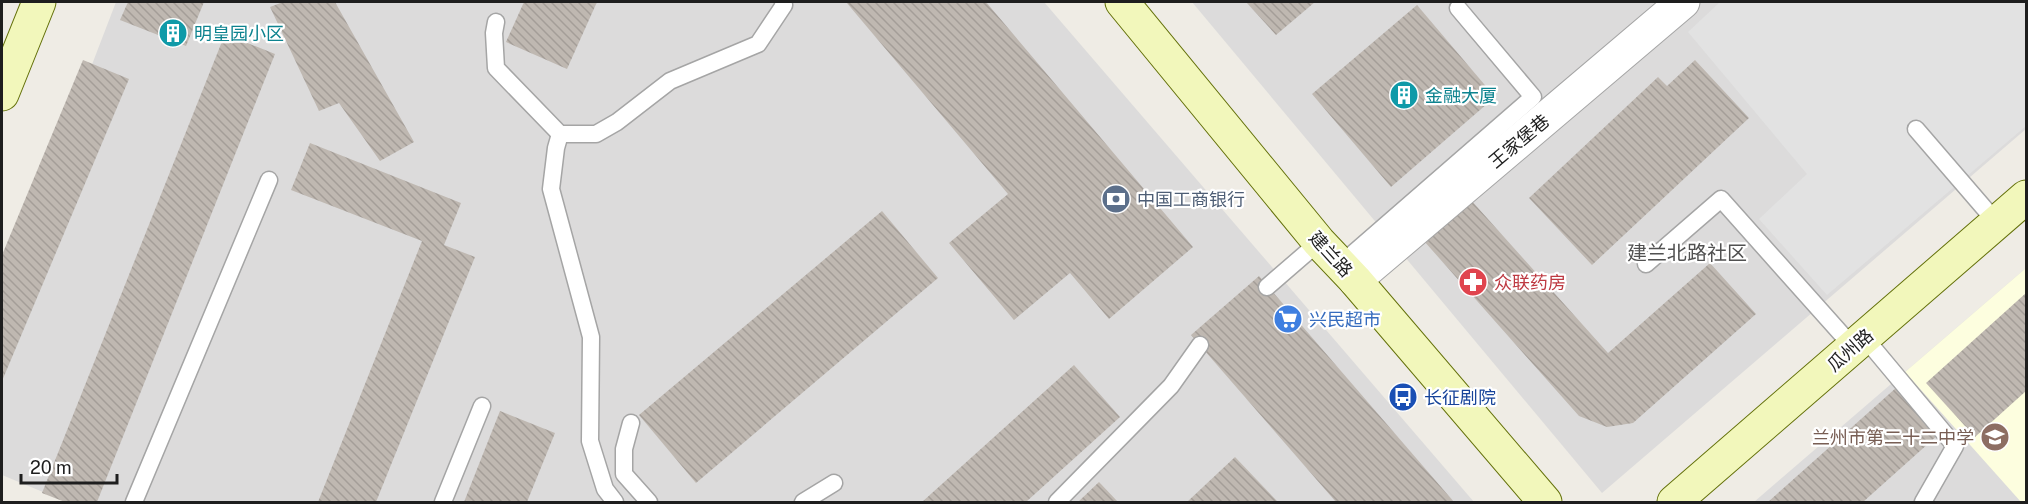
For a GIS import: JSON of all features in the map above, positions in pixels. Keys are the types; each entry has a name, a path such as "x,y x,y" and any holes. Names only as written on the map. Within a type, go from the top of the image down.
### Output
{"street":[{"path":"2,94 39,2"},
{"name":"建兰路","path":"1122,2 1338,262 1545,502"},
{"name":"王家堡巷","path":"1338,262 1683,2"},
{"name":"瓜州路","path":"1674,502 2026,197"}],"lane":[{"path":"496,22 494,33 496,68 560,134 596,134 617,122 670,81 758,44 784,5 783,2"},
{"path":"1268,286 1338,262 1533,97 1458,8"},
{"path":"1916,129 1997,223"},
{"path":"560,134 551,189 591,336 590,441 605,489 615,502"},
{"path":"134,502 269,180"},
{"path":"1646,264 1721,199 1859,342 1955,446 1923,502"},
{"path":"1057,502 1171,386 1200,345"},
{"path":"443,502 482,406"},
{"path":"631,423 624,449 624,474 649,502"},
{"path":"804,502 834,483"}],"shaded area":[{"path":"116,2 1044,2 1474,502 67,502 2,475 2,299"},
{"path":"1192,2 2026,2 2026,129 1602,493"},
{"path":"1720,2 2026,2 2026,126 1827,295 1759,219 1807,174 1688,32"},
{"path":"2026,268 2026,502 1754,502 1905,372"},
{"name":"兰州市第二十二中学","path":"2026,268 2026,502 2021,502 1905,372"}],"building":[{"name":"明皇园小区","path":"128,2 204,2 186,46 120,20"},
{"path":"283,2 335,2 414,142 380,161 339,103 319,111 270,7"},
{"path":"524,2 597,2 567,69 506,42"},
{"path":"846,2 986,2 1193,247 1109,319 1070,273 1014,320 949,243 1008,194"},
{"path":"1246,2 1315,2 1276,35"},
{"name":"金融大厦","path":"1417,5 1495,97 1391,187 1312,94"},
{"path":"225,34 275,54 97,502 65,502 42,493"},
{"path":"83,60 129,79 2,381 2,255"},
{"path":"1695,60 1749,118 1592,265 1529,198 1658,77 1667,86"},
{"path":"310,143 461,203 444,245 475,257 376,502 318,502 422,241 291,190"},
{"path":"1470,199 1608,353 1710,263 1756,314 1633,423 1607,427 1579,416 1424,241"},
{"path":"882,211 938,278 696,483 639,415"},
{"path":"1259,276 1454,502 1336,502 1191,335"},
{"path":"2026,293 2026,391 1975,437 1926,383"},
{"path":"1074,365 1120,417 1026,502 922,502"},
{"path":"1897,387 1939,434 1863,502 1768,502"},
{"path":"500,411 555,433 527,502 464,502"},
{"path":"1235,457 1278,502 1187,502"},
{"path":"1099,482 1118,502 1078,502"}],"place":[{"name":"明皇园小区","path":"173,33"},
{"name":"金融大厦","path":"1404,95"},
{"name":"中国工商银行","path":"1116,199"},
{"name":"众联药房","path":"1473,282"},
{"name":"兴民超市","path":"1288,319"},
{"name":"长征剧院","path":"1403,397"},
{"name":"兰州市第二十二中学","path":"1995,437"}],"district":[{"name":"建兰北路社区","path":"1687,253"}]}
